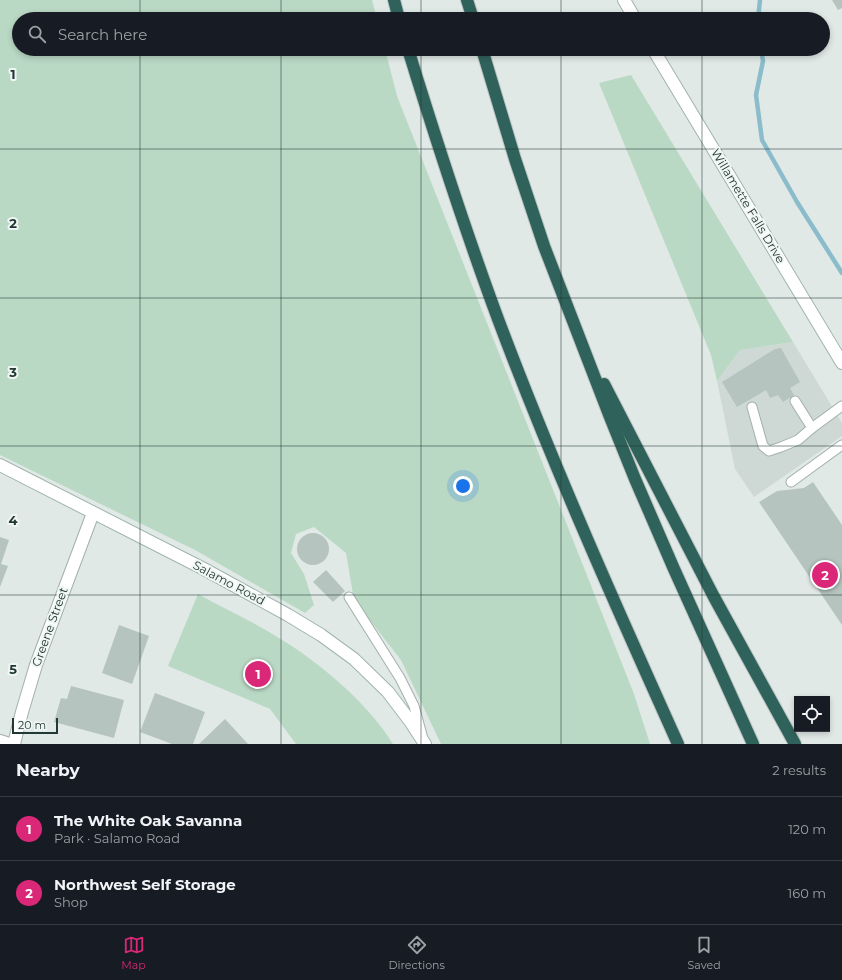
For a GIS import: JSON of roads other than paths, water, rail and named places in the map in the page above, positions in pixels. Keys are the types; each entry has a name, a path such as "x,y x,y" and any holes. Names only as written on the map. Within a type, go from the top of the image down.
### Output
{"highway":[{"path":"394,0 397,12"},
{"path":"467,0 471,12"},
{"path":"410,56 466,229 533,409 566,491 678,744"},
{"path":"484,56 515,159 544,246 610,417 635,480 753,744"},
{"path":"579,335 714,597 795,744"},
{"path":"653,687 670,744"}],"street":[{"path":"624,0 631,12"},
{"name":"Willamette Falls Drive","path":"657,56 842,363"},
{"name":"Salamo Road","path":"0,465 210,573 288,615 321,635 354,659 388,692 425,744"},
{"name":"Greene Street","path":"14,744 36,664 93,513"},
{"path":"0,741 9,744"}],"lane":[{"path":"795,401 812,428"},
{"path":"752,407 763,446 770,451 781,448 798,440 842,406"},
{"path":"791,482 842,445"},
{"path":"349,597 400,678 414,706 425,744"}],"waterway":[{"path":"759,12 760,0"},
{"path":"762,56 763,61 756,95 762,140 797,202 842,273"}],"place":[{"name":"Northwest Self Storage","path":"825,575"},
{"name":"The White Oak Savanna","path":"258,674"}]}
